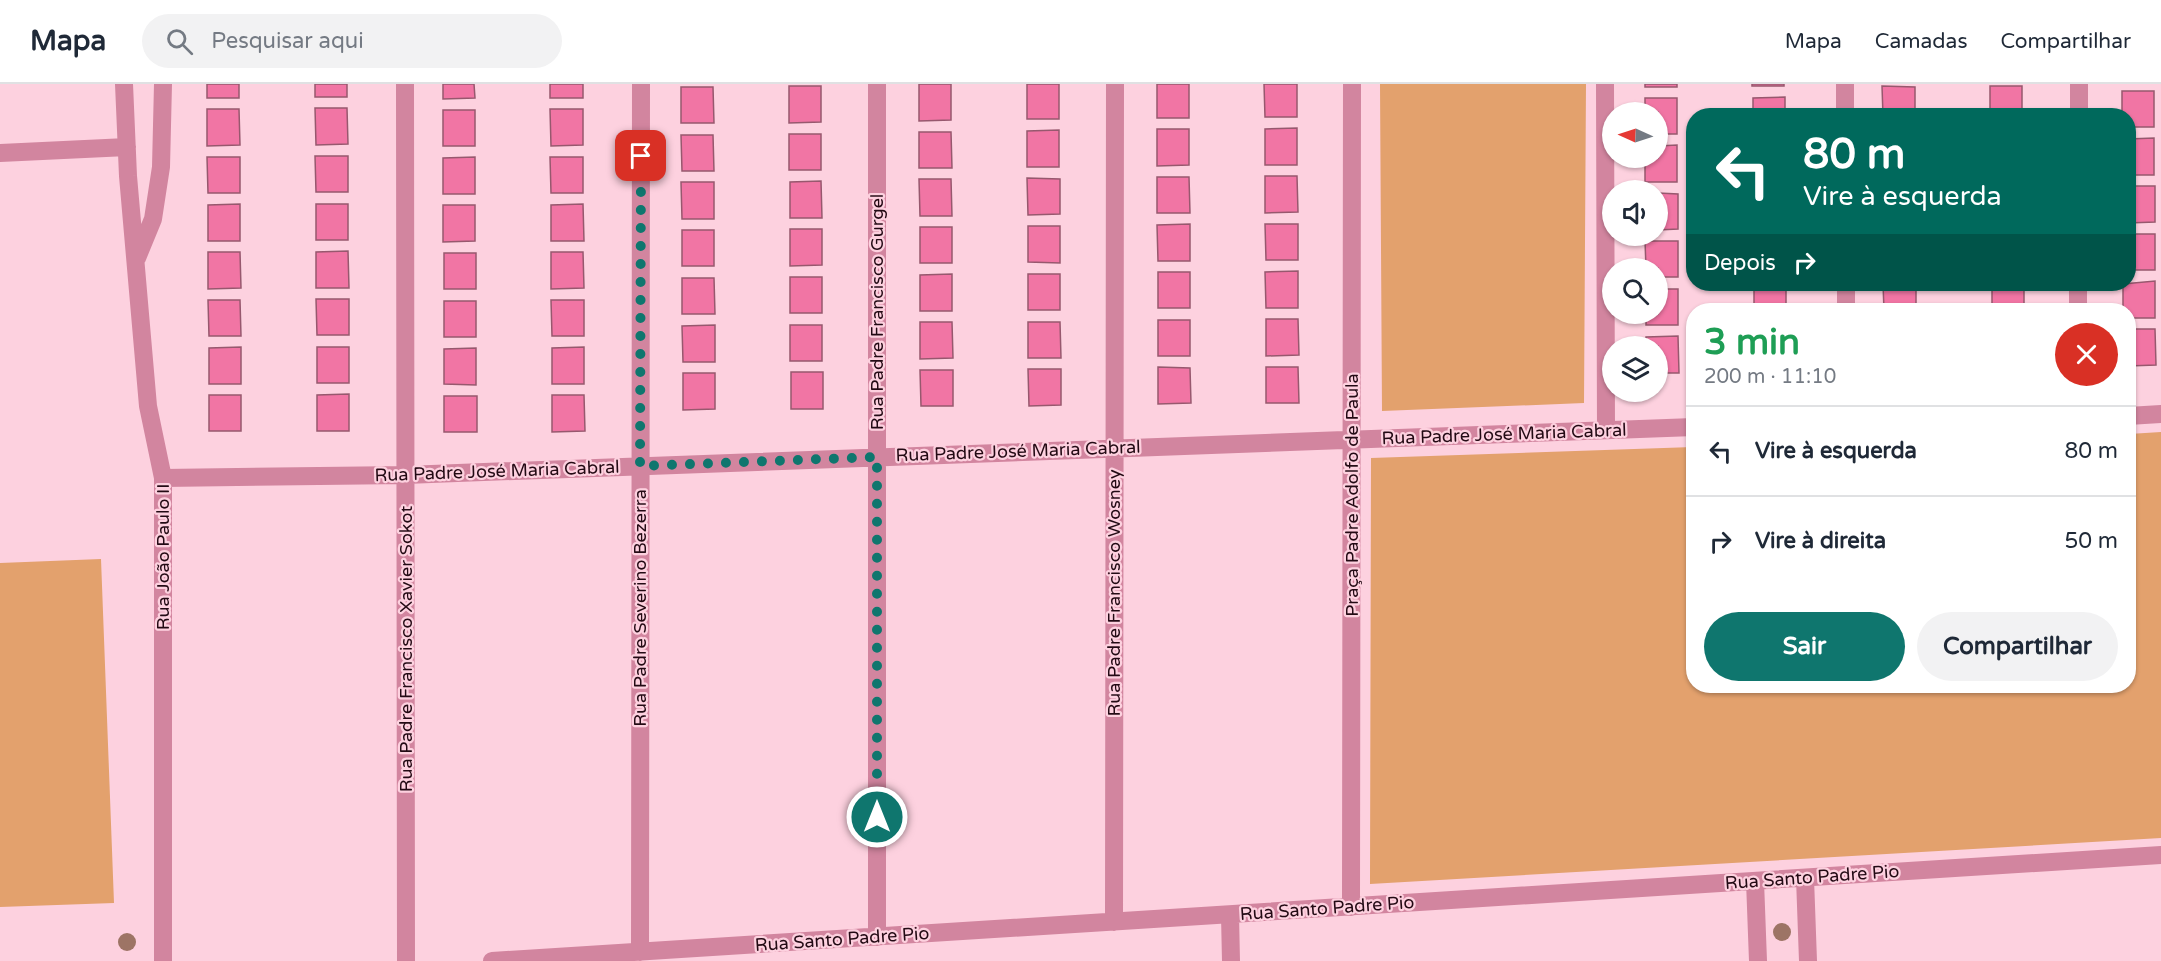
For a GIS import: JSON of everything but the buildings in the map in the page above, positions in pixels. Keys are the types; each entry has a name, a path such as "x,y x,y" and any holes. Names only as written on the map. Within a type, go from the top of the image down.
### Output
{"street":[{"name":"Rua João Paulo II","path":"124,84 135,264 148,406 163,478 163,961"},
{"path":"135,264 153,219 155,208 161,167 164,84"},
{"name":"Rua Padre Francisco Xavier Sokot","path":"405,84 406,961"},
{"name":"Rua Padre Severino Bezerra","path":"640,952 641,84"},
{"name":"Rua Padre Francisco Gurgel","path":"877,84 877,937"},
{"name":"Rua Padre Francisco Wosney","path":"1114,922 1115,84"},
{"name":"Praça Padre Adolfo de Paula","path":"1351,907 1352,84"},
{"path":"1605,84 1606,430"},
{"path":"1845,84 1845,108"},
{"path":"2079,84 2079,108"},
{"path":"0,153 127,147"},
{"path":"2136,416 2161,414"},
{"name":"Rua Padre José Maria Cabral","path":"163,478 405,475 1686,427"},
{"name":"Rua Santo Padre Pio","path":"492,961 640,952 693,955 877,937 2161,855"},
{"path":"1805,878 1808,961"},
{"path":"1755,881 1758,961"},
{"path":"1230,915 1231,961"}],"shaded area":[{"path":"1380,84 1586,84 1584,403 1382,411"},
{"path":"2161,432 2161,838 1370,884 1371,458 1686,447 1686,693 2136,693 2136,434"},
{"path":"101,559 114,903 0,907 0,563"}],"route":[{"path":"641,156 640,466 877,457 877,817"}]}
